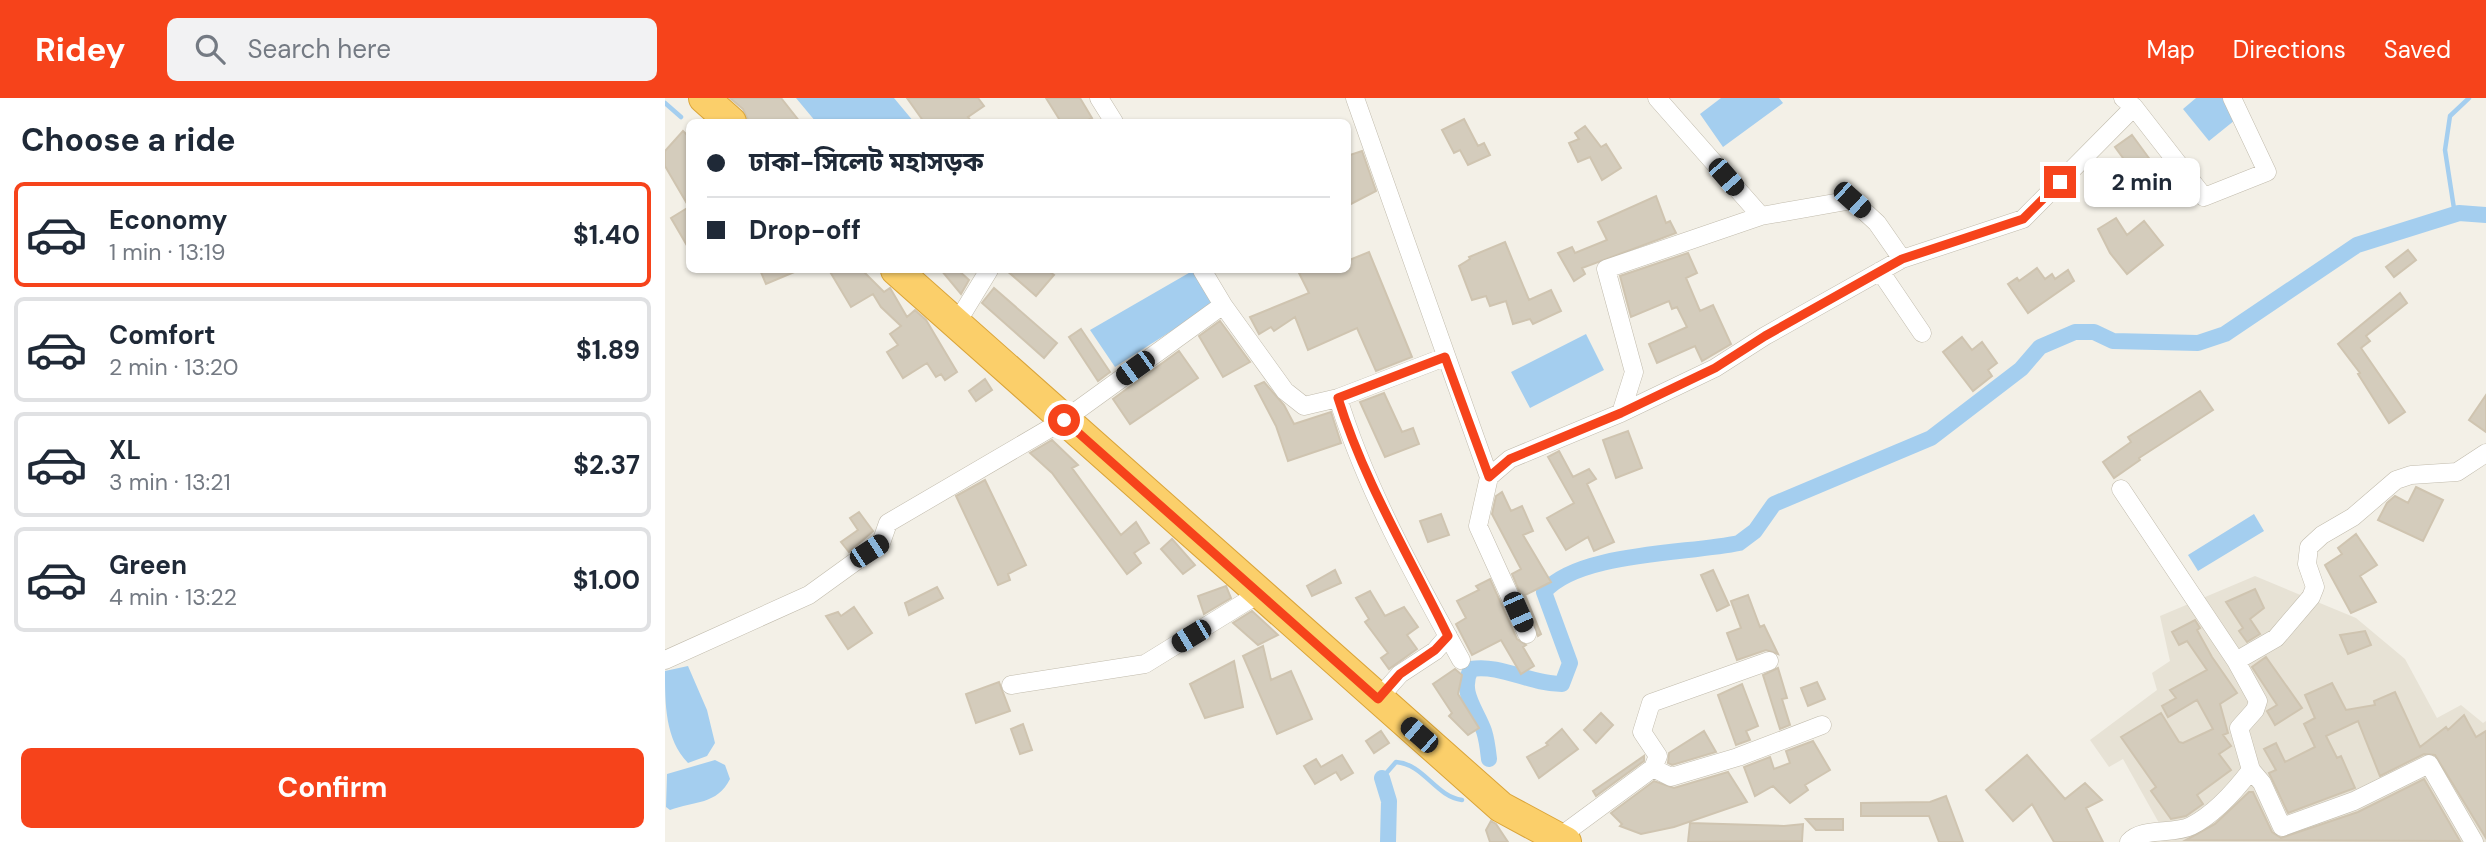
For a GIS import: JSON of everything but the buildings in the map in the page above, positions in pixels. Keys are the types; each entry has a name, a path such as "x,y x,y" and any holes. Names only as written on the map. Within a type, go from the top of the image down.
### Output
{"highway":[{"path":"704,98 728,119"},
{"path":"899,273 1501,807 1562,840"}],"street":[{"path":"1099,98 1112,119"},
{"path":"1355,98 1489,477 1478,526 1527,634"},
{"path":"1657,98 1761,216"},
{"path":"1489,477 1510,459 1621,413 1715,368 1765,336 1902,259 2023,219 2129,103 2204,197 2267,172 2232,98"},
{"path":"1621,413 1634,372 1606,269 1761,216 1852,200 1877,223 1902,259"},
{"path":"1880,271 1922,333"},
{"path":"957,324 987,273"},
{"path":"1204,273 1223,305 1285,391 1304,406 1338,398 1445,357"},
{"path":"665,660 809,595 881,543 888,523 1064,420 1223,305"},
{"path":"1338,398 1348,432 1399,543 1461,660"},
{"path":"2236,661 2276,638 2311,597 2315,587 2307,564 2309,547 2322,535 2353,517 2396,480 2411,475 2457,472 2486,453"},
{"path":"2121,489 2236,661 2258,701 2255,710 2239,728 2251,770 2262,783 2282,828 2354,802 2429,764 2474,842"},
{"path":"1011,685 1145,664 1260,593"},
{"path":"1378,699 1400,674 1435,650 1448,636"},
{"path":"1562,840 1653,768 1658,755 1641,732 1651,703 1769,662"},
{"path":"1653,768 1671,777 1738,757 1822,725"},
{"path":"2129,842 2137,835 2192,826 2231,795 2251,770"}],"shaded area":[{"path":"2255,576 2356,618 2405,659 2437,718 2461,705 2483,723 2486,721 2486,842 2124,842 2159,823 2123,759 2109,767 2090,740 2157,690 2152,673 2170,661 2160,616"}],"water":[{"path":"796,98 894,98 912,119 814,119"},
{"path":"1721,98 1779,98 1783,103 1723,147 1700,114"},
{"path":"2196,98 2225,98 2240,116 2209,141 2183,109"},
{"path":"1189,273 1196,273 1215,303 1115,367 1090,330"},
{"path":"1586,334 1604,370 1530,408 1511,372"},
{"path":"2254,514 2264,531 2198,571 2188,555"},
{"path":"688,666 707,710 715,743 707,756 688,763 680,754 668,720 665,671"},
{"path":"715,760 725,765 730,779 719,794 670,810 666,807 667,774"}],"waterway":[{"path":"2455,215 2445,150 2450,116 2469,98"},
{"path":"665,103 681,117"},
{"path":"1489,759 1484,731 1468,693 1471,669 1493,669 1562,684 1570,663 1544,592 1560,579 1581,569 1607,562 1739,543 1755,531 1774,504 1931,438 2021,369 2040,347 2075,332 2094,332 2113,341 2198,343 2225,334 2357,245 2459,213 2486,215"},
{"path":"1382,778 1396,762 1406,764 1444,793 1462,800"},
{"path":"1382,778 1389,801 1388,842"}],"route":[{"path":"1064,420 1378,699 1400,674 1435,650 1448,636 1399,543 1348,432 1338,398 1371,383 1445,357 1489,477 1510,459 1621,413 1715,368 1765,336 1902,259 2023,219 2060,182"}]}
